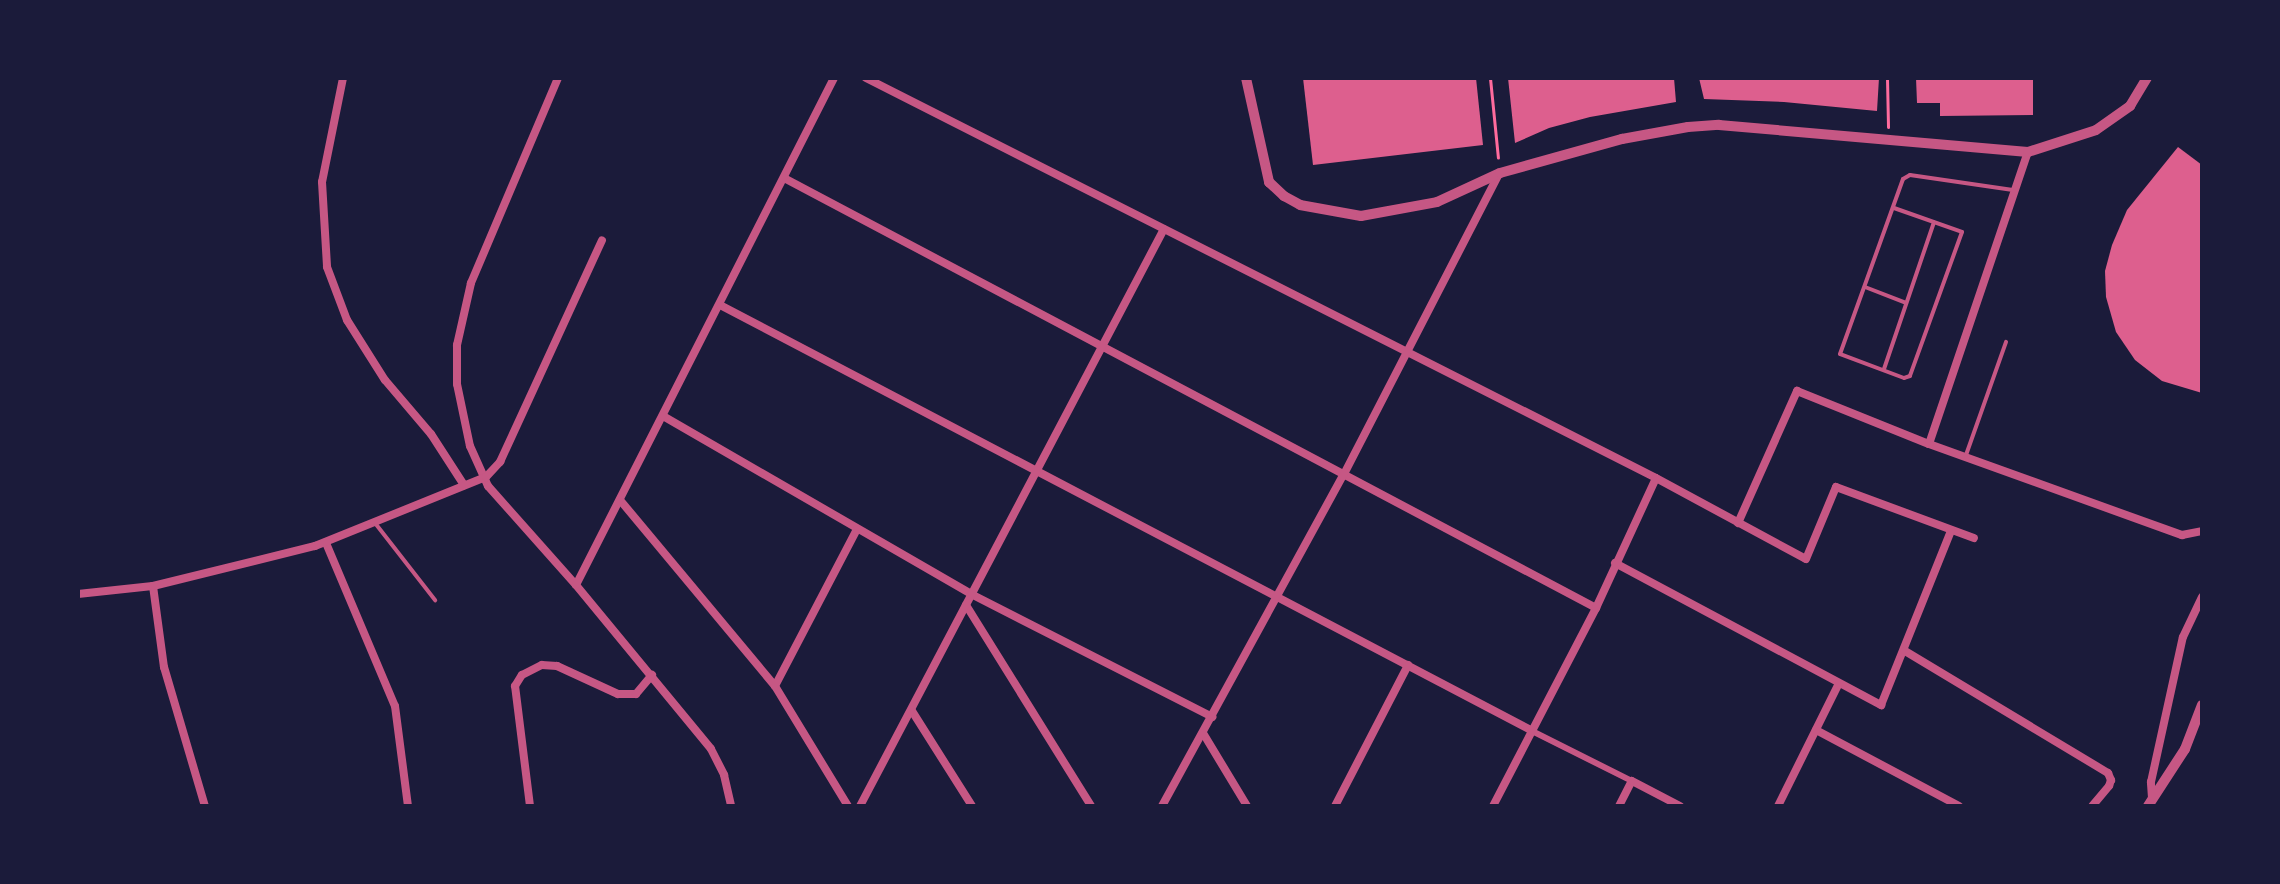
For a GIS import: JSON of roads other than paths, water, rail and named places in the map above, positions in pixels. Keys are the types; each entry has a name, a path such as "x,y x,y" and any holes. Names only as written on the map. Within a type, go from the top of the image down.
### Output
{"street":[{"path":"343,78 322,182 327,267 347,320 385,380 431,434 464,485"},
{"path":"558,78 471,283 457,345 457,384 470,446 488,486 652,675 718,760 731,806"},
{"path":"576,585 834,78"},
{"path":"866,78 1656,478 1806,559 1836,487 1974,538"},
{"path":"1246,78 1269,182 1300,205 1361,216 1437,202 1500,173 1622,139 1688,127 1719,125 2028,152 2096,130 2130,106 2147,78"},
{"path":"1929,444 2028,152"},
{"path":"1162,806 1343,476 1500,173"},
{"path":"784,178 1596,608"},
{"path":"860,806 1164,229"},
{"path":"78,594 153,586 233,569 326,543 486,477 500,462 602,240"},
{"path":"720,305 1277,599 1680,806"},
{"path":"1738,523 1797,391 1929,444 2182,535 2202,531"},
{"path":"663,416 971,594 1212,717"},
{"path":"1493,806 1596,608 1656,478"},
{"path":"620,500 775,686 848,806"},
{"path":"775,686 857,529"},
{"path":"1615,563 1881,705 1951,531"},
{"path":"326,543 395,706 408,806"},
{"path":"153,586 164,667 205,806"},
{"path":"2150,803 2151,782 2183,637 2202,597"},
{"path":"966,605 1091,806"},
{"path":"1905,651 2108,773 2111,780 2109,786 2092,806"},
{"path":"530,806 515,686 522,675 542,665 557,666 618,694 636,694 652,675"},
{"path":"1335,806 1408,665"},
{"path":"1778,806 1839,683"},
{"path":"2150,803 2185,749 2202,705"},
{"path":"912,711 972,806"},
{"path":"1816,730 1959,806"},
{"path":"1203,733 1247,806"},
{"path":"1619,806 1632,781"}],"lane":[{"path":"1894,208 1962,232 1910,376 1904,378 1840,354 1903,179 1910,175 2015,190"},
{"path":"1884,369 1934,222"},
{"path":"1865,287 1906,303"},
{"path":"1965,457 2006,342"},
{"path":"375,523 435,600"}]}
